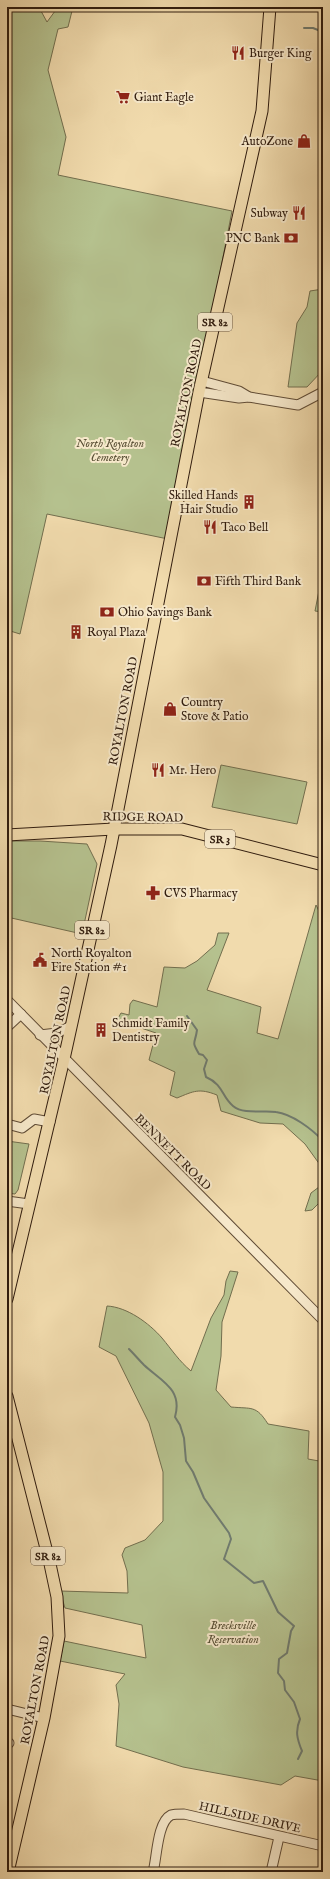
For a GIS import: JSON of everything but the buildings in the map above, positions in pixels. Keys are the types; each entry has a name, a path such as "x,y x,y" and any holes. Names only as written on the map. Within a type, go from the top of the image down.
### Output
{"main road":[{"name":"ROYALTON ROAD","path":"7,1299 50,1122 114,829 201,387 262,110 270,7"},
{"name":"RIDGE ROAD","path":"7,835 114,829 182,829 323,865"},
{"name":"ROYALTON ROAD","path":"7,1396 43,1532 57,1597 59,1636 44,1718 8,1872"}],"street":[{"path":"201,387 239,391 249,397 298,405 323,392"},
{"name":"BENNETT ROAD","path":"7,1000 64,1060 323,1320"},
{"path":"7,1027 21,1014"},
{"path":"40,1035 57,1033 71,1026"},
{"path":"7,1124 22,1128 34,1119 50,1122"},
{"path":"7,1201 29,1204"},
{"path":"7,1709 44,1718"},
{"name":"HILLSIDE DRIVE","path":"153,1872 163,1822 171,1815 184,1814 323,1846"},
{"path":"271,1872 279,1837"}],"green space":[{"name":"North Royalton Cemetery","path":"7,7 41,7 41,11 47,22 58,7 73,7 68,27 58,29 48,70 66,137 58,175 232,211 168,539 47,514 20,634 7,630"},
{"path":"323,289 323,370 307,387 288,387 297,323 307,307 310,291"},
{"path":"323,570 323,612 315,611"},
{"path":"221,765 307,782 297,824 212,807"},
{"path":"7,841 40,841 87,844 97,864 82,934 7,917"},
{"path":"316,905 323,919 323,1169 305,1144 283,1124 260,1123 221,1111 217,1095 211,1093 197,1091 177,1098 170,1095 175,1072 149,1060 156,1033 117,1020 121,1013 129,1015 130,1004 133,1000 157,1007 164,967 185,968 197,961 215,945 218,933 229,933 207,990 261,1007 257,1033 278,1039"},
{"path":"7,1141 29,1144 18,1190 15,1194 7,1193"},
{"path":"323,1184 323,1199 312,1210 305,1211 311,1193"},
{"name":"Brecksville Reservation","path":"230,1271 238,1272 222,1322 221,1356 216,1390 231,1407 253,1409 264,1418 268,1424 309,1431 308,1459 319,1461 323,1453 323,1781 295,1776 281,1785 183,1767 116,1746 119,1704 116,1685 125,1674 60,1661 64,1641 146,1658 142,1625 65,1608 60,1591 128,1593 127,1571 122,1555 125,1548 145,1540 163,1521 163,1472 149,1423 116,1356 99,1347 107,1306 122,1309 130,1313 157,1332 191,1371 211,1318 224,1295 226,1281"}],"waterway":[{"path":"304,28 313,28 323,32"},
{"path":"187,1016 197,1030 194,1042 195,1046 199,1054 203,1055 207,1060 204,1069 206,1077 212,1080 219,1087 233,1106 237,1109 254,1112 282,1113 308,1127 323,1141"},
{"path":"129,1349 144,1365 169,1386 173,1392 177,1407 175,1417 180,1425 184,1438 186,1461 193,1472 204,1498 229,1533 231,1539 224,1559 254,1583 263,1581 278,1612 294,1626 291,1631 287,1653 279,1659 278,1673 284,1681 285,1690 294,1702 300,1719 297,1735 302,1751 298,1759"}],"place":[{"name":"Burger King","path":"238,53"},
{"name":"Giant Eagle","path":"123,97"},
{"name":"AutoZone","path":"304,141"},
{"name":"Subway","path":"299,213"},
{"name":"PNC Bank","path":"291,238"},
{"name":"Skilled Hands Hair Studio","path":"249,502"},
{"name":"Taco Bell","path":"210,527"},
{"name":"Fifth Third Bank","path":"204,581"},
{"name":"Ohio Savings Bank","path":"107,612"},
{"name":"Royal Plaza","path":"76,632"},
{"name":"Country Stove & Patio","path":"170,709"},
{"name":"Mr. Hero","path":"158,770"},
{"name":"CVS Pharmacy","path":"153,893"},
{"name":"North Royalton Fire Station #1","path":"40,960"},
{"name":"Schmidt Family Dentistry","path":"101,1030"}]}
